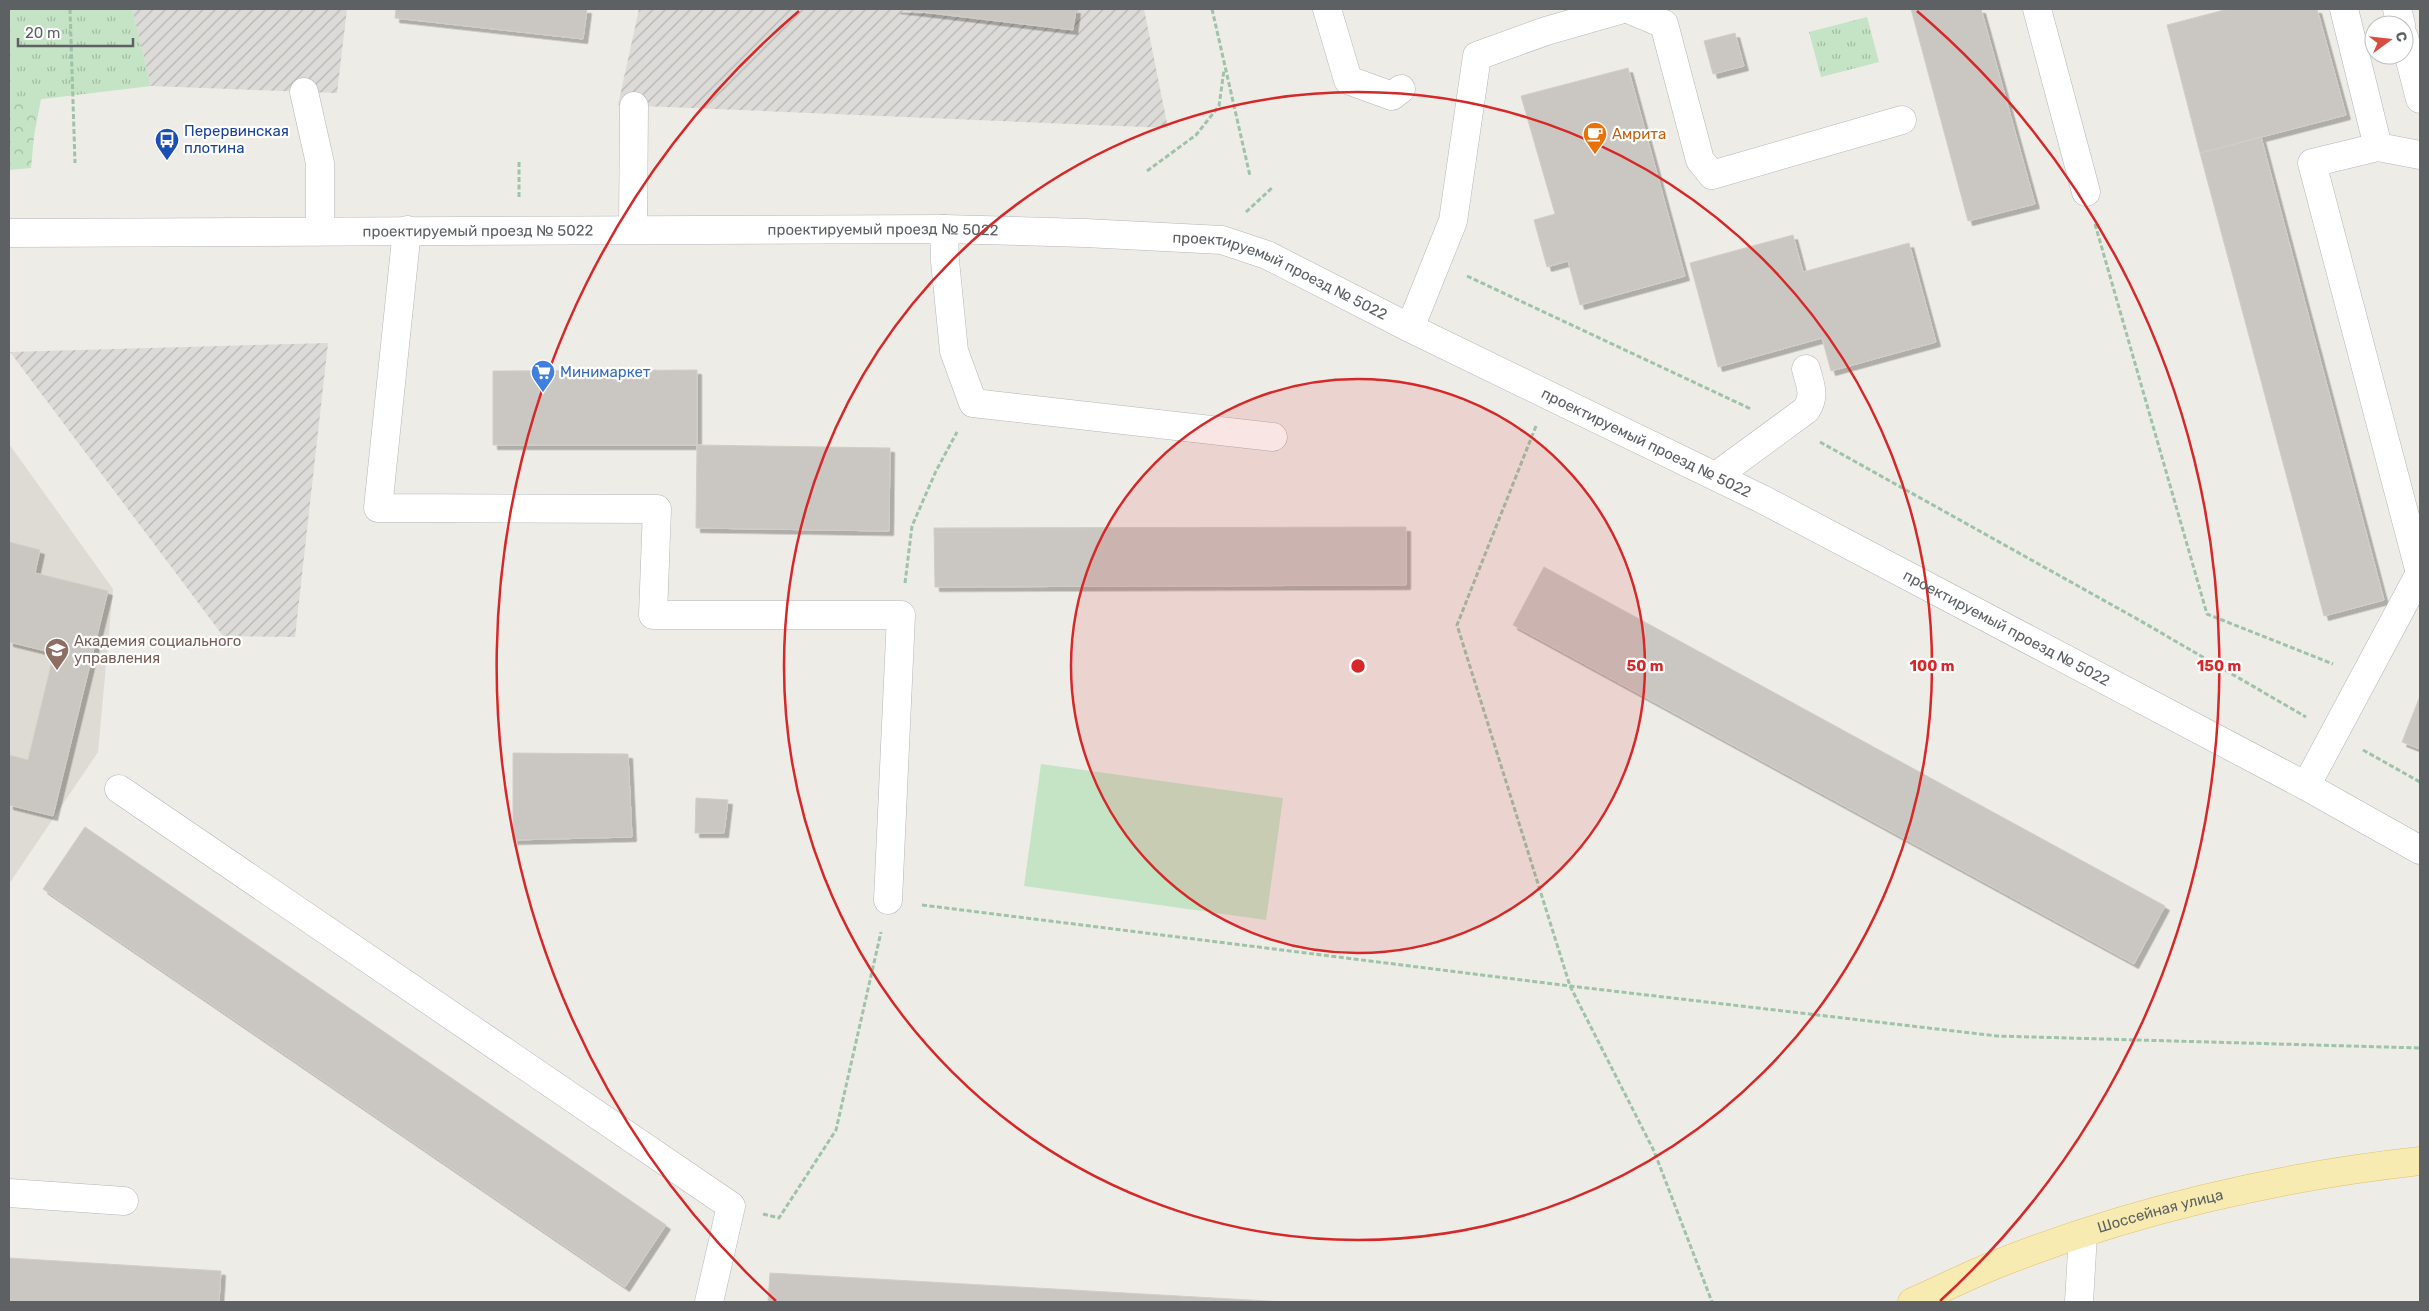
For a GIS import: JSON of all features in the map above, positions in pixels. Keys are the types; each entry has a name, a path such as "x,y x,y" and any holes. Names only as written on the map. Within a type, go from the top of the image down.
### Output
{"main road":[{"name":"Шоссейная улица","path":"1912,1302 1996,1265 2083,1234 2186,1203 2347,1169 2420,1161"}],"street":[{"path":"1327,9 1348,80 1392,96 1401,89"},
{"path":"2037,9 2086,192"},
{"path":"2344,9 2378,147"},
{"path":"1410,328 1453,221 1477,56 1546,31 1618,10 1664,24 1700,160 1712,174 1902,120"},
{"path":"2411,65 2420,99"},
{"path":"304,92 320,163 320,231"},
{"path":"633,229 634,106"},
{"path":"2306,786 2420,573 2312,163 2378,147 2420,155"},
{"path":"944,229 945,261 954,351 973,403 1273,437"},
{"name":"проектируемый проезд № 5022","path":"9,233 944,229 1086,233 1222,240 1267,255 1410,328 1716,476 2306,786 2420,850"},
{"path":"407,230 378,508 657,509 653,615 901,615 888,900"},
{"path":"1716,476 1799,418 1812,402 1812,390 1806,369"},
{"path":"119,788 731,1206 710,1302"},
{"path":"9,1193 124,1201"},
{"path":"2079,1302 2083,1234"}],"path":[{"path":"70,9 75,163"},
{"path":"1212,9 1250,176"},
{"path":"1147,171 1196,135 1219,106 1225,66"},
{"path":"2086,192 2207,614 2364,676"},
{"path":"1436,263 1789,424 2139,620 2420,782"},
{"path":"1548,395 1457,625 1570,986 1654,1151 1712,1302"},
{"path":"901,615 912,526 936,471 973,403"},
{"path":"779,1218 836,1130 888,900 1570,986 1997,1036 2420,1048"}],"shaded area":[{"path":"132,9 347,9 337,93 151,86"},
{"path":"639,9 1144,9 1168,128 618,105"},
{"path":"328,343 295,637 223,636 10,352"},
{"name":"Академия социального управления","path":"9,444 113,589 98,752 9,884"}],"green space":[{"path":"9,9 58,9 34,136 31,168 9,170"},
{"path":"9,9 132,9 151,86 9,103"},
{"path":"1867,17 1879,62 1821,77 1809,32"},
{"path":"1041,764 1283,798 1266,920 1024,886"}],"building":[{"path":"396,9 587,9 583,39 395,18"},
{"path":"896,9 1076,9 1073,30"},
{"path":"1911,9 1981,9 2035,204 1968,221"},
{"path":"2228,9 2317,9 2346,115 2200,153 2167,25"},
{"path":"1735,33 1744,66 1713,74 1704,41"},
{"name":"Амрита","path":"1628,68 1685,276 1580,305 1568,261 1547,267 1534,220 1555,214 1521,96"},
{"path":"2261,137 2384,600 2324,616 2200,153"},
{"path":"1793,235 1803,272 1909,243 1936,342 1831,371 1822,338 1718,367 1690,263"},
{"path":"697,370 697,445 493,445 493,371"},
{"path":"697,445 890,448 889,531 696,528"},
{"path":"1406,527 1406,585 935,587 934,528"},
{"path":"9,542 40,550 35,573 108,591 53,816 9,805 9,755 28,760 54,653 9,642"},
{"path":"1544,567 2165,906 2134,964 1513,625"},
{"path":"2420,696 2420,749 2402,742"},
{"path":"513,753 628,754 632,837 513,840"},
{"path":"696,798 728,800 724,833 695,833"},
{"path":"85,827 666,1225 625,1287 43,889"},
{"path":"9,1258 221,1271 219,1302 9,1302"},
{"path":"770,1273 1285,1302 768,1302"}],"place":[{"name":"Амрита","path":"1595,155"},
{"name":"Перервинская плотина","path":"167,161"},
{"name":"Минимаркет","path":"543,393"},
{"name":"Академия социального управления","path":"57,671"}]}
